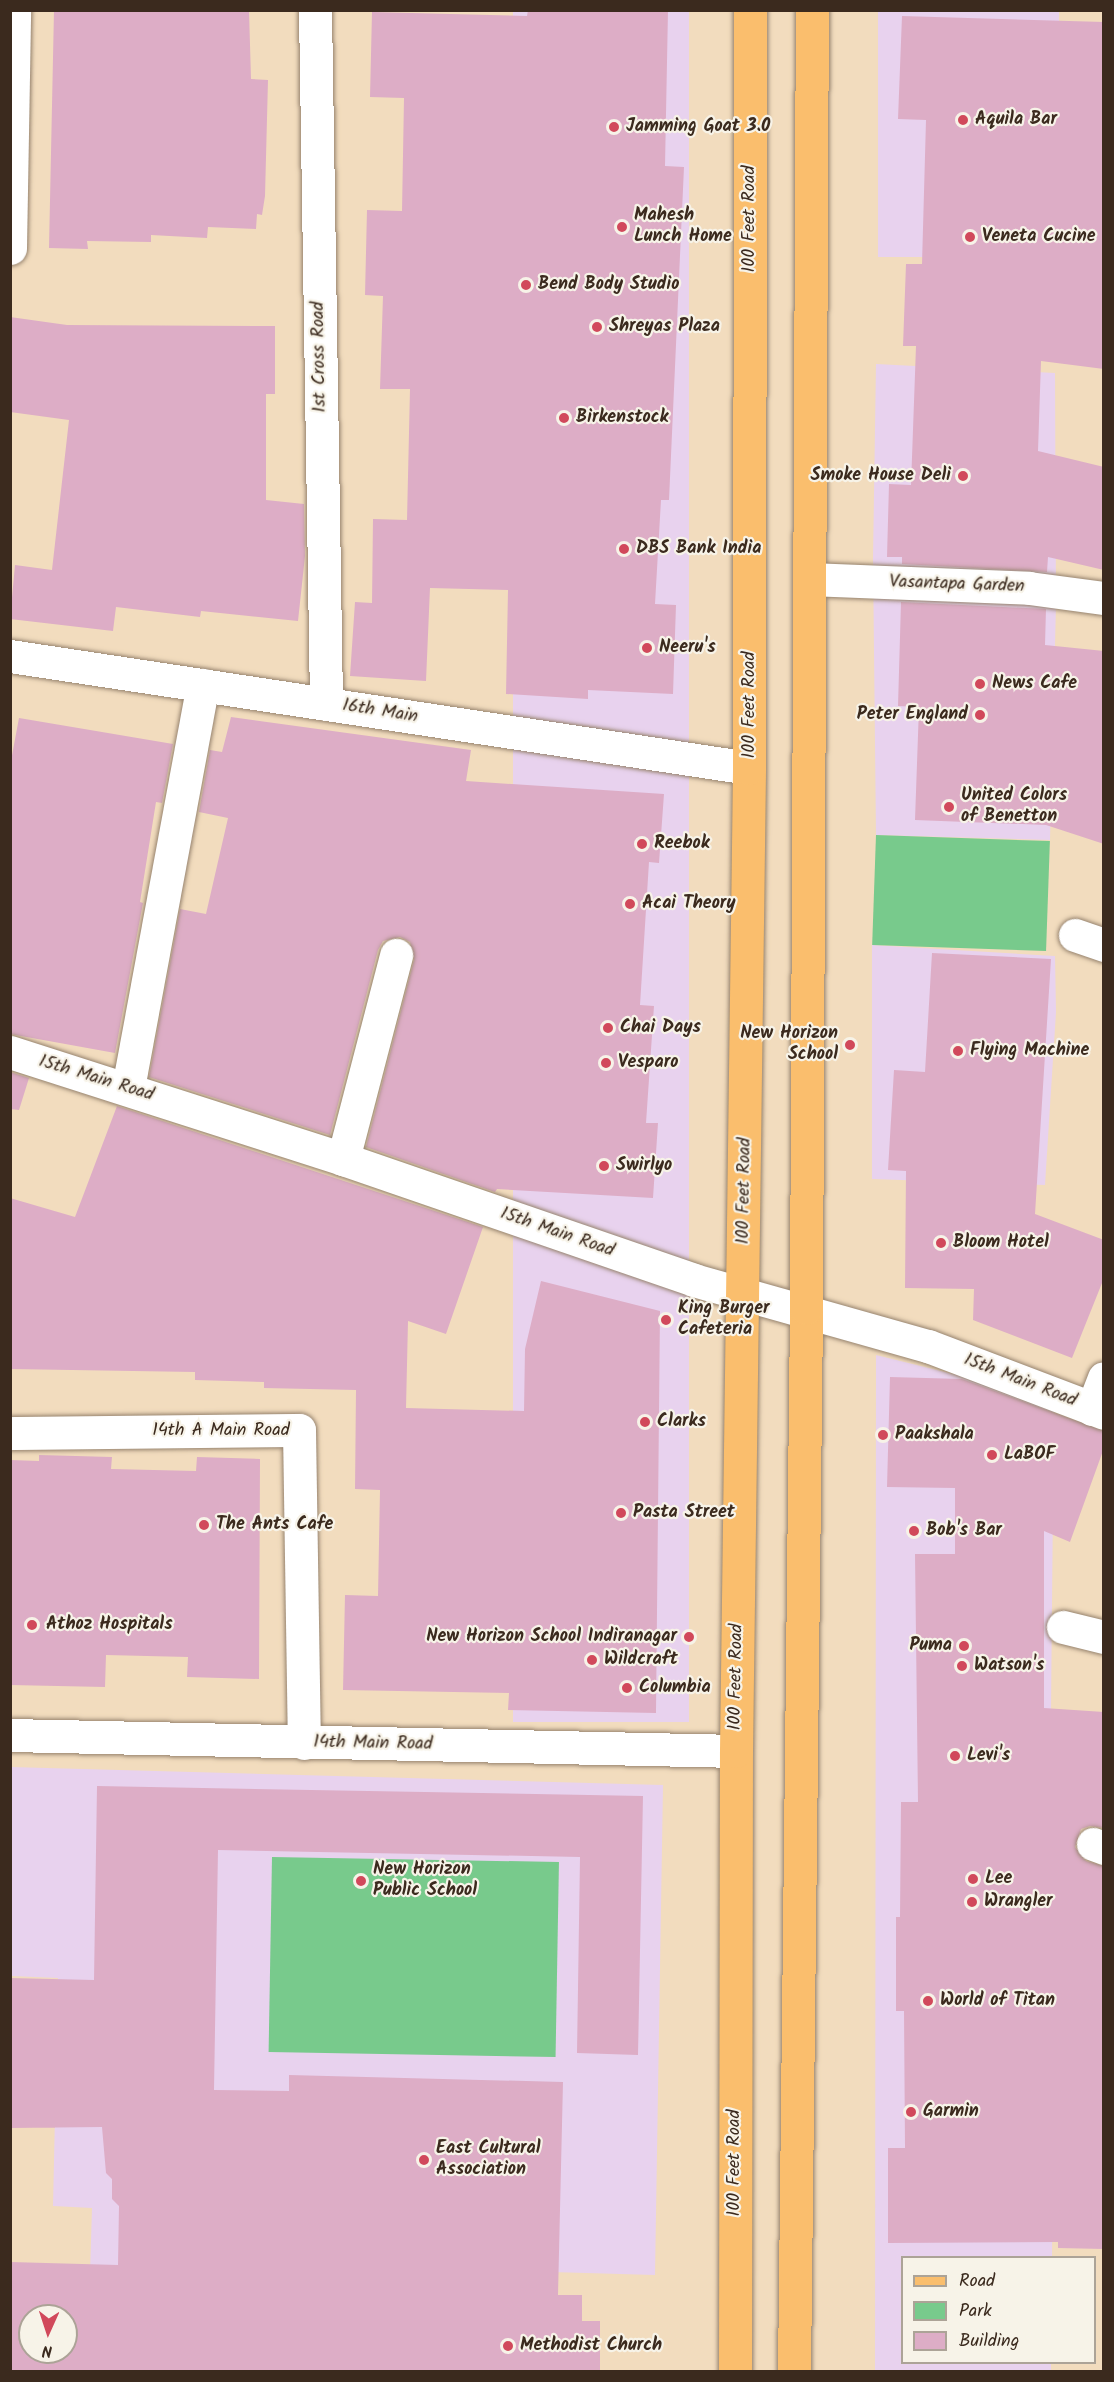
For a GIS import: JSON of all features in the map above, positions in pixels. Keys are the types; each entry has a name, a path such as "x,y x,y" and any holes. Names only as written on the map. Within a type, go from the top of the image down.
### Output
{"main road":[{"name":"100 Feet Road","path":"735,2372 736,1751 744,1291 749,768 750,10"},
{"path":"794,2372 806,1308 812,10"}],"street":[{"path":"11,248 14,10"},
{"name":"1st Cross Road","path":"315,10 326,704"},
{"name":"Vasantapa Garden","path":"809,579 1029,588 1104,598"},
{"name":"16th Main","path":"10,656 749,768"},
{"path":"128,1088 203,685"},
{"path":"343,1159 396,955"},
{"name":"15th Main Road","path":"10,1052 128,1088 343,1159 694,1280 806,1308 928,1346 1098,1411"},
{"path":"1098,1411 1104,1378"},
{"name":"14th A Main Road","path":"10,1433 299,1430 304,1743"},
{"path":"1063,1627 1104,1637"},
{"name":"14th Main Road","path":"10,1736 736,1751"}],"shaded area":[{"path":"513,11 689,11 689,1722 513,1722"},
{"path":"878,11 1059,11 1059,257 878,257"},
{"path":"876,364 1055,373 1056,605 1050,840 876,835 873,559"},
{"path":"872,945 1055,956 1056,1012 1045,1185 872,1179"},
{"path":"876,1355 1054,1399 1050,1814 1057,1851 1052,2256 901,2256 901,2364 1051,2364 1051,2371 875,2372"},
{"path":"10,1767 663,1785 655,2275 279,2264 87,2371 92,2208 53,2206 58,1978 11,1976"}],"green space":[{"path":"876,835 1050,841 1046,951 872,945"},
{"path":"272,1857 559,1862 556,2057 269,2052"}],"building":[{"path":"54,10 249,10 251,79 268,80 265,196 262,215 257,214 256,229 208,227 207,238 151,235 151,242 87,241 88,249 49,248"},
{"path":"528,10 668,10 665,166 684,167 669,500 661,500 655,604 676,605 673,694 588,690 588,699 506,694 508,590 430,588 426,681 350,676 355,602 372,603 373,519 407,520 410,389 380,389 383,296 365,295 367,210 402,211 404,98 370,97 372,12 527,16"},
{"path":"902,16 1104,22 1104,369 1041,361 1038,451 1104,467 1104,570 1048,557 1047,572 902,564 902,557 887,557 889,484 911,485 916,346 903,346 906,264 922,264 926,120 898,119"},
{"path":"10,317 67,325 275,326 275,394 266,394 266,500 304,504 305,556 298,621 201,611 200,617 116,607 113,631 10,619 15,565 52,570 69,420 10,412"},
{"path":"901,602 1046,609 1045,645 1104,651 1104,844 1046,825 915,820 919,707 898,706"},
{"path":"231,717 471,750 466,781 664,794 659,863 649,862 640,1005 654,1006 646,1123 658,1123 653,1198 497,1189 495,1192 366,1147 414,960 410,942 400,937 383,941 378,950 330,1135 149,1077 180,909 206,914 228,818 199,812 210,750 222,752"},
{"path":"19,718 173,744 162,803 156,802 140,902 143,903 115,1053 10,1034 10,766"},
{"path":"932,953 1051,959 1035,1214 1104,1240 1104,1278 1072,1358 973,1320 974,1289 905,1288 906,1171 888,1170 894,1070 925,1072"},
{"path":"10,1072 29,1078 19,1110 10,1109"},
{"path":"117,1106 483,1227 446,1334 408,1321 406,1408 524,1411 525,1349 541,1281 660,1311 656,1713 508,1710 509,1693 343,1690 345,1595 378,1596 380,1490 355,1489 356,1390 264,1388 264,1382 195,1380 195,1372 10,1369 10,1198 75,1217"},
{"path":"890,1377 962,1379 1104,1431 1104,1448 1070,1542 1044,1531 1044,1708 1104,1712 1104,1828 1090,1826 1081,1829 1075,1847 1086,1861 1104,1866 1104,2249 1058,2248 1058,2242 888,2243 888,2148 905,2148 904,2011 896,2011 896,1917 900,1917 901,1802 918,1802 915,1554 955,1554 955,1488 887,1487"},
{"path":"39,1455 112,1457 111,1469 196,1471 197,1457 260,1459 259,1679 187,1677 188,1657 106,1655 105,1687 10,1685 10,1460 39,1461"},
{"path":"97,1786 643,1796 638,2055 577,2053 580,1857 218,1850 214,2090 289,2091 289,2075 563,2082 558,2295 582,2295 582,2321 600,2321 600,2372 10,2372 10,2262 118,2265 119,2206 112,2199 112,2179 106,2173 102,2127 10,2128 10,1978 94,1980"}],"place":[{"name":"Aquila Bar","path":"963,120"},
{"name":"Jamming Goat 3.0","path":"614,127"},
{"name":"Mahesh Lunch Home","path":"622,227"},
{"name":"Veneta Cucine","path":"970,237"},
{"name":"Bend Body Studio","path":"526,285"},
{"name":"Shreyas Plaza","path":"597,327"},
{"name":"Birkenstock","path":"564,418"},
{"name":"Smoke House Deli","path":"963,476"},
{"name":"DBS Bank India","path":"624,549"},
{"name":"Neeru's","path":"647,648"},
{"name":"News Cafe","path":"980,684"},
{"name":"Peter England","path":"980,715"},
{"name":"United Colors of Benetton","path":"949,807"},
{"name":"Reebok","path":"642,844"},
{"name":"Acai Theory","path":"630,904"},
{"name":"Chai Days","path":"608,1028"},
{"name":"New Horizon School","path":"850,1045"},
{"name":"Flying Machine","path":"958,1051"},
{"name":"Vesparo","path":"606,1063"},
{"name":"Swirlyo","path":"604,1166"},
{"name":"Bloom Hotel","path":"941,1243"},
{"name":"King Burger Cafeteria","path":"666,1320"},
{"name":"Clarks","path":"645,1422"},
{"name":"Paakshala","path":"883,1435"},
{"name":"LaBOF","path":"992,1455"},
{"name":"Pasta Street","path":"621,1513"},
{"name":"The Ants Cafe","path":"204,1525"},
{"name":"Bob's Bar","path":"914,1531"},
{"name":"Athoz Hospitals","path":"32,1625"},
{"name":"New Horizon School Indiranagar","path":"689,1637"},
{"name":"Puma","path":"964,1646"},
{"name":"Wildcraft","path":"592,1660"},
{"name":"Watson's","path":"962,1666"},
{"name":"Columbia","path":"627,1688"},
{"name":"Levi's","path":"955,1756"},
{"name":"Lee","path":"973,1879"},
{"name":"New Horizon Public School","path":"361,1881"},
{"name":"Wrangler","path":"972,1902"},
{"name":"World of Titan","path":"928,2001"},
{"name":"Garmin","path":"911,2112"},
{"name":"East Cultural Association","path":"424,2160"},
{"name":"Methodist Church","path":"508,2346"}]}
